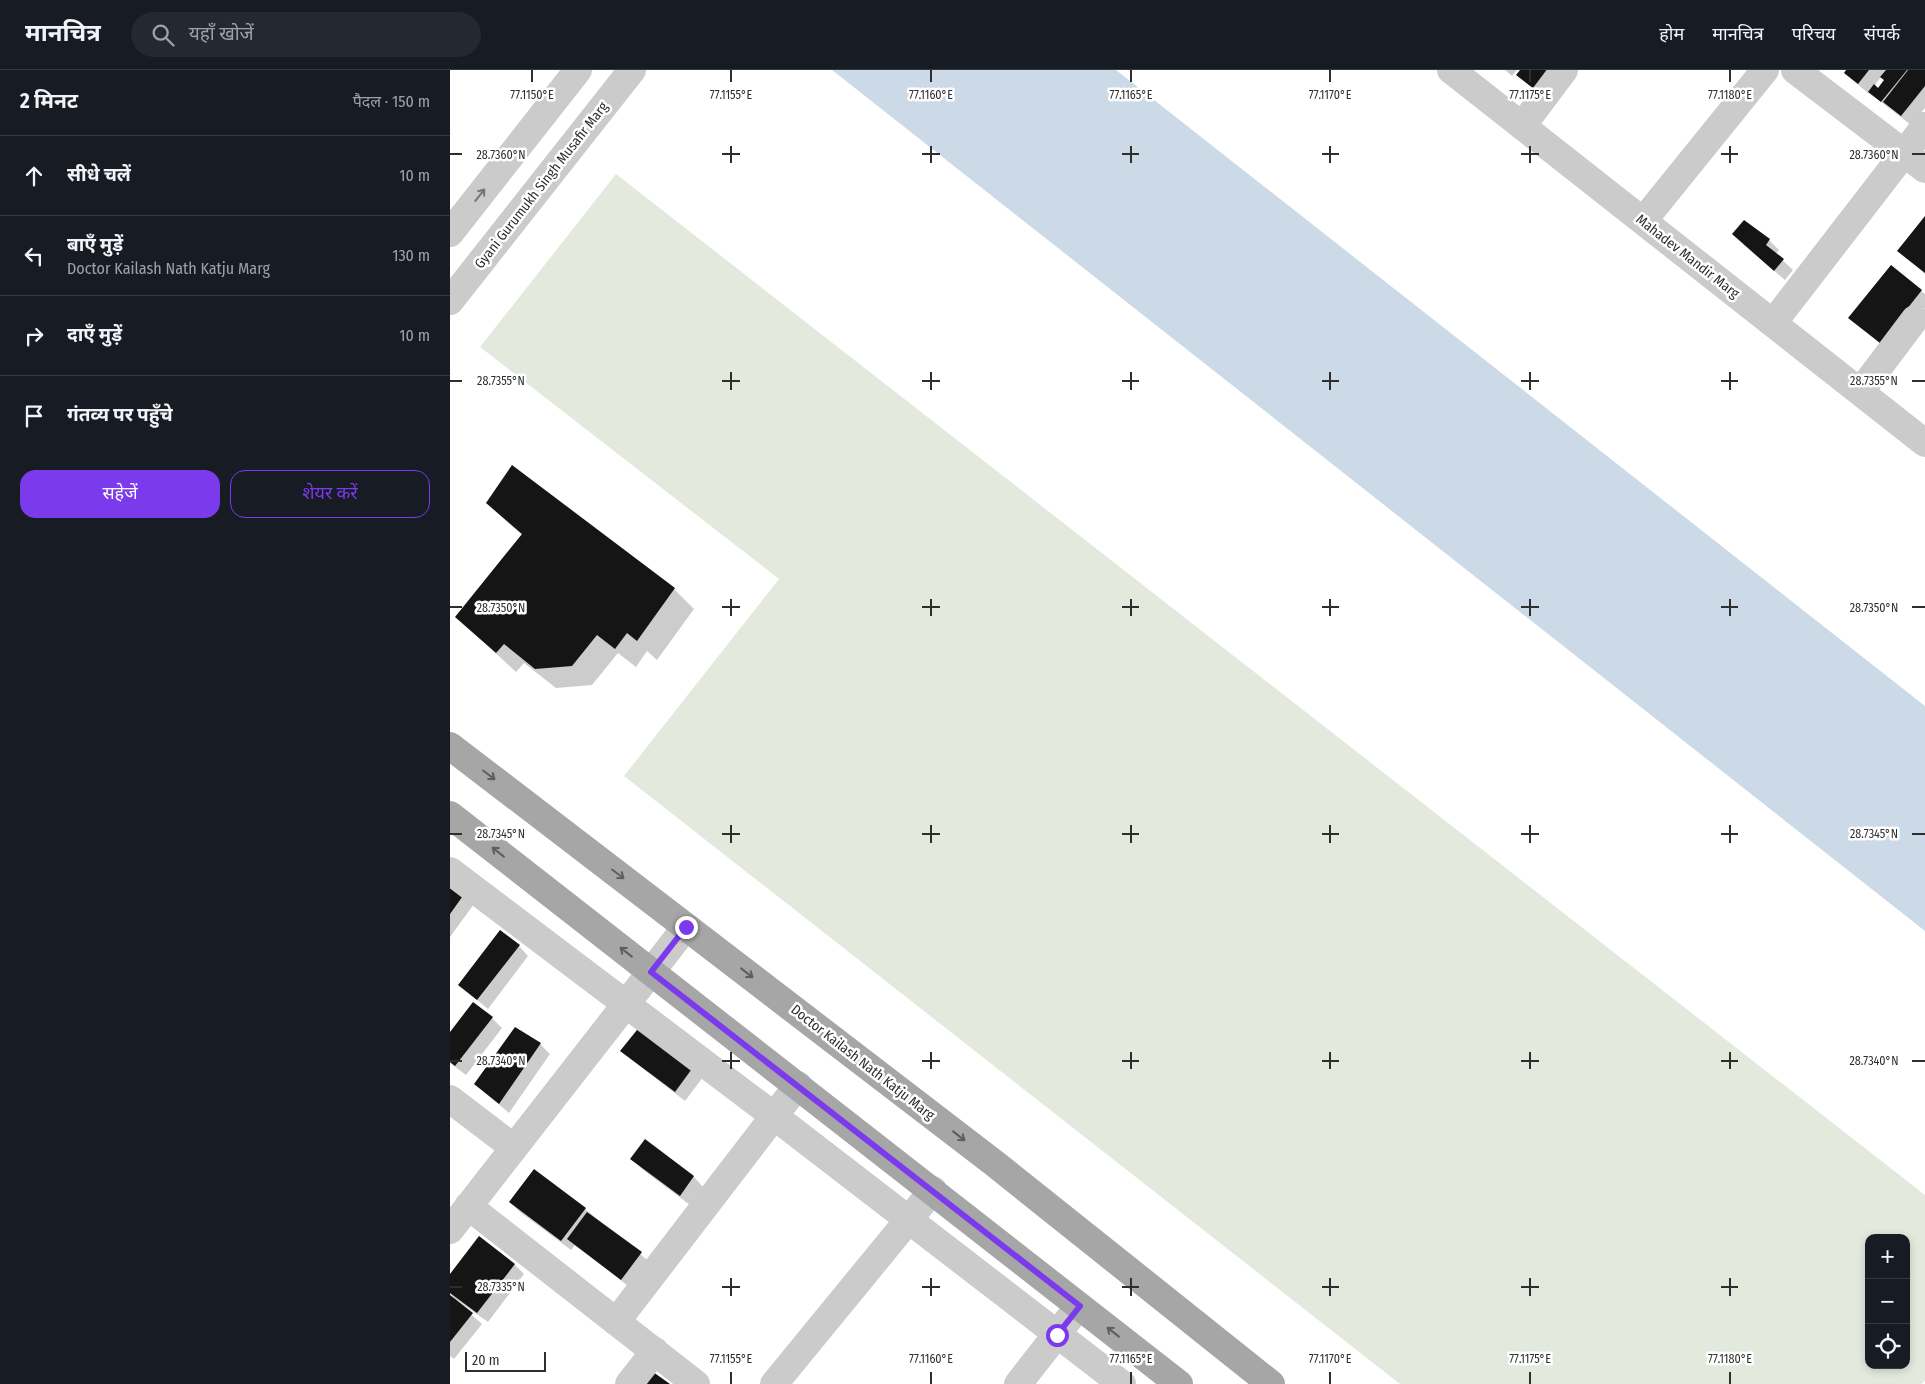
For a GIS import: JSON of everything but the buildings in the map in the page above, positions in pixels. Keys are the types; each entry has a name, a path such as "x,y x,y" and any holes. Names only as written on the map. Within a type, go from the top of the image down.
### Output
{"main road":[{"name":"Doctor Kailash Nath Katju Marg","path":"450,746 994,1163 1271,1384"},
{"path":"450,815 1179,1384"}],"street":[{"path":"450,233 578,70"},
{"name":"Gyani Gurumukh Singh Musafir Marg","path":"450,300 632,70"},
{"name":"Mahadev Mandir Marg","path":"1451,70 1925,443"},
{"path":"1522,126 1564,70"},
{"path":"1644,221 1765,70"},
{"path":"1795,70 1915,161"},
{"path":"1773,323 1915,161 1925,126"},
{"path":"1860,392 1915,319"},
{"path":"450,871 774,1116 1122,1384"},
{"path":"450,1230 686,927"},
{"path":"616,1322 798,1086"},
{"path":"450,1099 514,1148"},
{"path":"774,1384 932,1190"},
{"path":"468,1206 696,1384"},
{"path":"1018,1384 1080,1306"},
{"path":"629,1384 655,1352"}],"shaded area":[{"path":"616,174 1925,1195 1925,1380 1922,1384 1400,1384 624,776 779,579 480,347"}],"water":[{"path":"832,70 1116,70 1925,706 1925,931"}],"route":[{"path":"686,927 651,972 1080,1306 1057,1335"}]}
